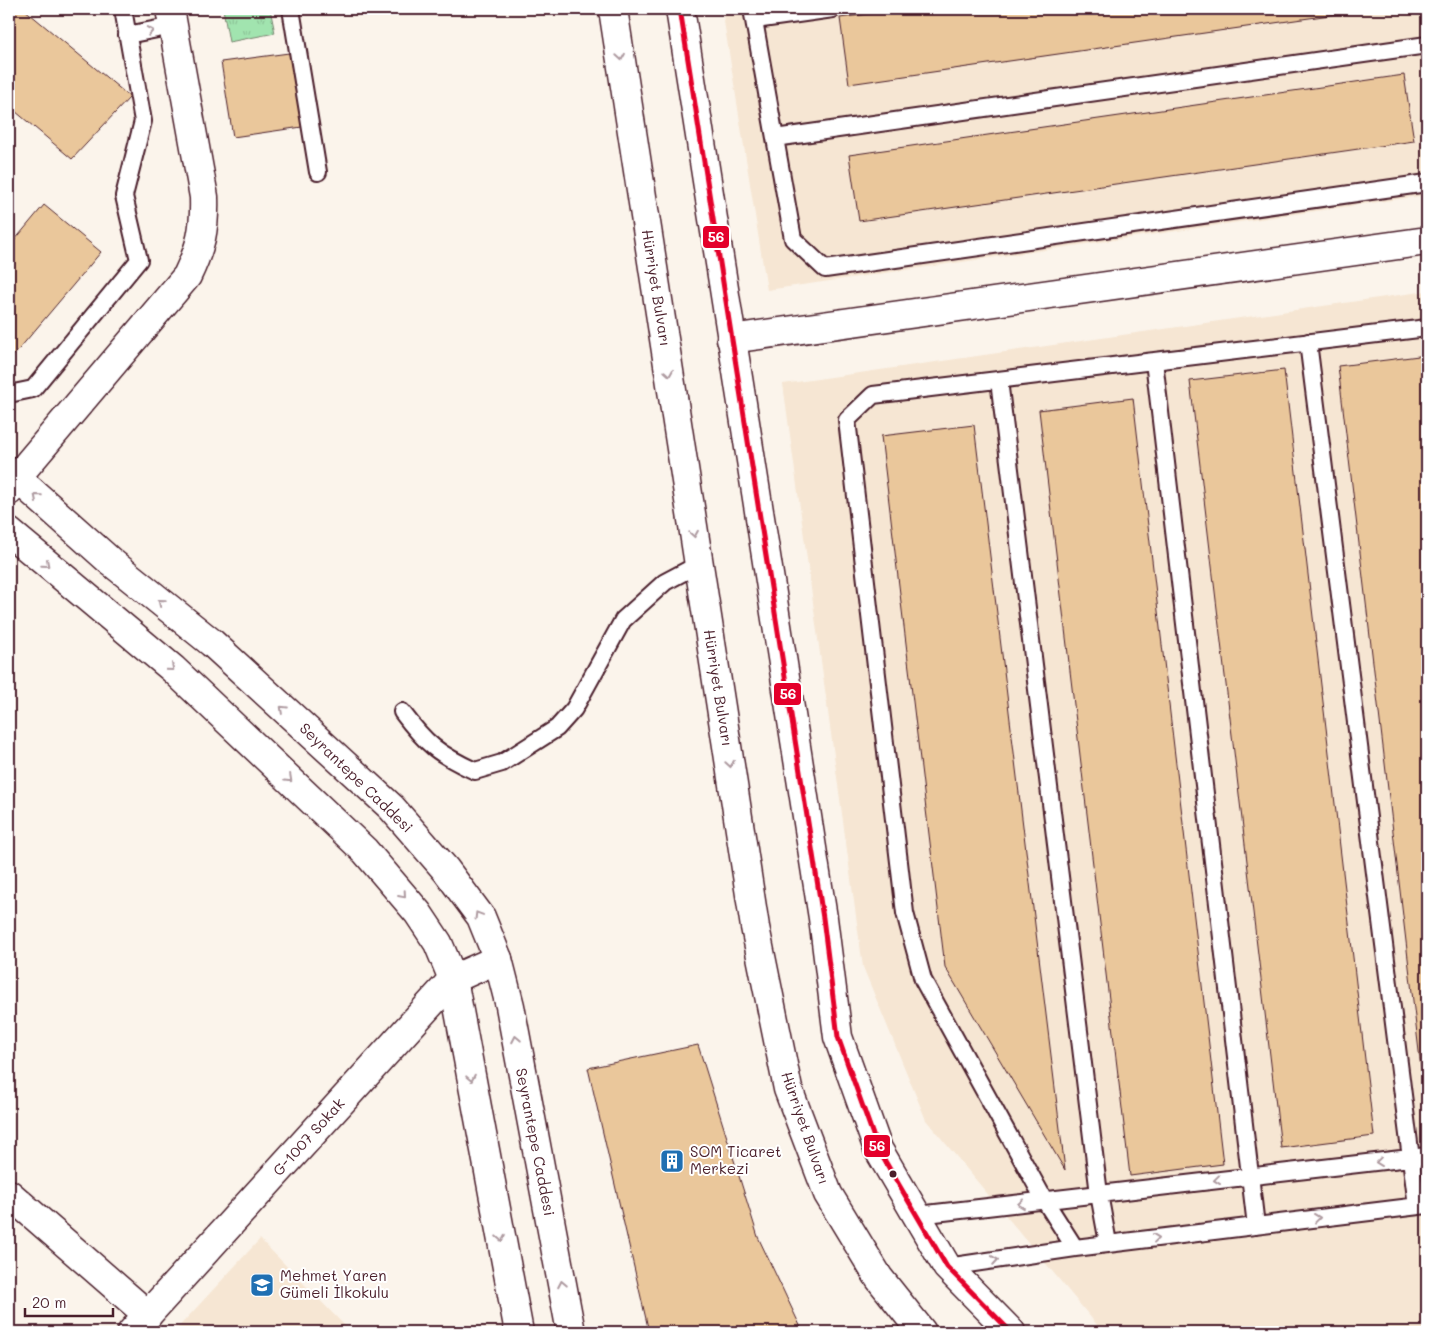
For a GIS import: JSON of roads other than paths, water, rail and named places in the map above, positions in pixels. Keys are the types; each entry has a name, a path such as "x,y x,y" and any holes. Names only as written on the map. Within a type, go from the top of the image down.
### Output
{"main road":[{"name":"Hürriyet Bulvarı","path":"613,9 754,927 788,1089 828,1194 879,1278 922,1332"},
{"path":"680,9 822,918 838,1037 878,1149 918,1215 946,1267 1011,1332"},
{"path":"11,480 187,276 199,250 205,225 204,197 172,18"},
{"path":"732,338 1427,241"},
{"name":"Seyrantepe Caddesi","path":"11,480 212,643 391,807 446,870 481,917 498,959 510,1006 571,1332"},
{"path":"9,532 173,669 365,851 418,913 438,943 453,979 519,1332"},
{"name":"G-1007 Sokak","path":"140,1324 453,979 498,959"},
{"path":"9,1194 140,1324"}],"lane":[{"path":"9,394 33,389 139,260 124,196 143,121 123,9"},
{"path":"291,9 318,172"},
{"path":"833,9 754,14 793,239 825,269 1427,183"},
{"path":"128,35 172,18"},
{"path":"775,138 1427,45"},
{"path":"1075,1248 1045,1201 923,980 905,913 847,420 873,395 1427,328"},
{"path":"946,1267 1075,1248 1422,1205 1419,1157 1308,342"},
{"path":"1154,361 1256,1226"},
{"path":"999,380 1099,1194 1108,1244"},
{"path":"402,712 422,739 444,758 475,772 502,763 557,728 574,709 623,620 665,582 699,564"},
{"path":"918,1215 1419,1157"}],"place":[{"name":"SOM Ticaret Merkezi","path":"672,1161"},
{"name":"Mehmet Yaren Gümeli İlkokulu","path":"262,1285"}]}
